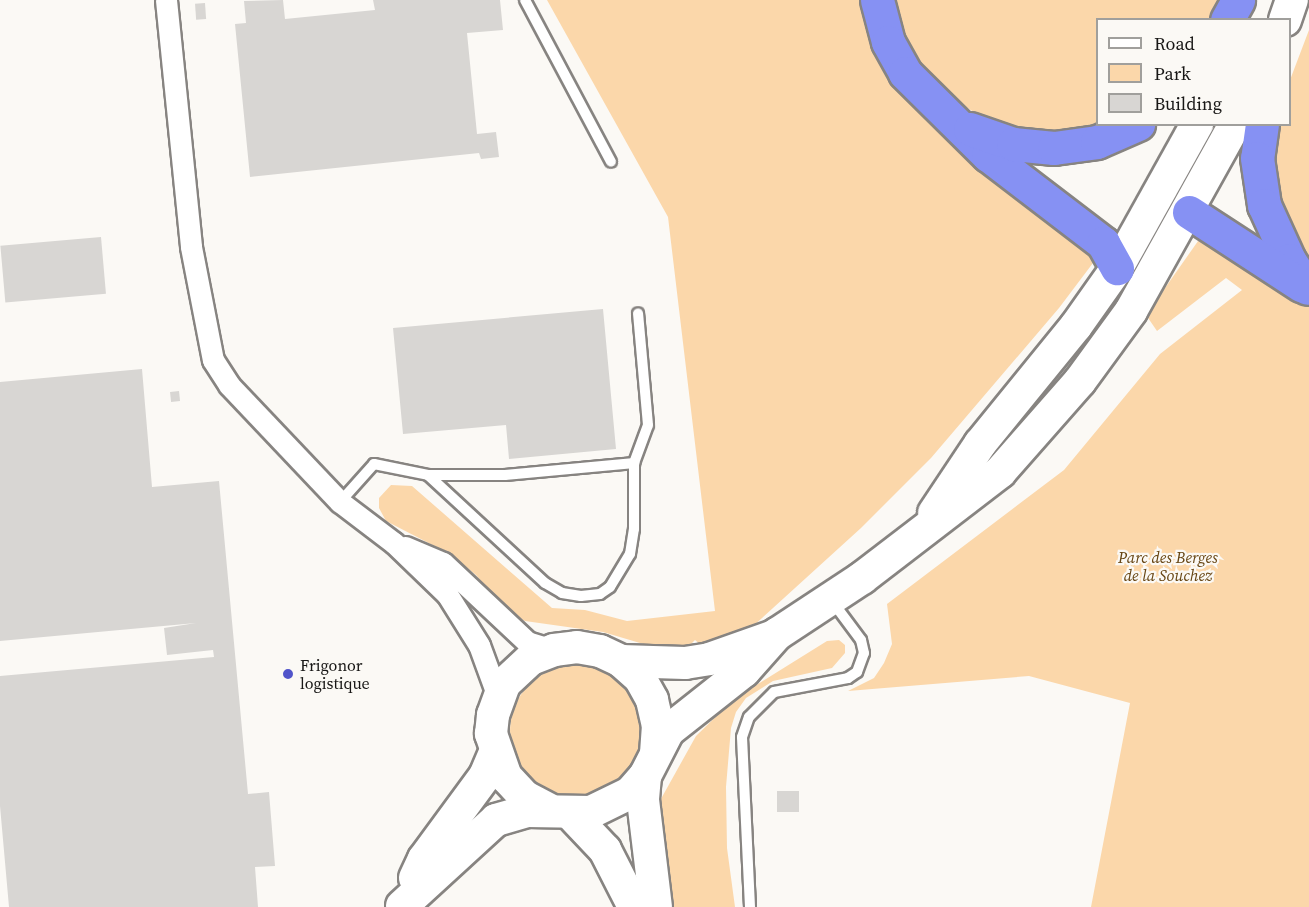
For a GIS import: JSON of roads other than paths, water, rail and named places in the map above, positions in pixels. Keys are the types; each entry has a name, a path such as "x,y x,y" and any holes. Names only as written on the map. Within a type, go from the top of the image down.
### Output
{"highway":[{"path":"877,0 888,42 905,73 929,99 964,127 988,155 1103,243 1117,268"},
{"path":"1228,18 1238,0"},
{"path":"964,127 1013,144 1054,148 1097,142 1133,126"},
{"path":"1262,126 1257,158 1264,205 1289,260 1308,289"},
{"path":"1189,212 1308,289"}],"main road":[{"path":"1244,18 1250,0"},
{"path":"1286,18 1292,0"},
{"path":"920,532 980,444 1076,326 1117,268 1196,126"},
{"path":"621,661 685,663 709,659 777,634 830,599 1000,472 1073,390 1105,346 1189,212 1234,126"},
{"path":"1139,232 1174,214 1189,212"},
{"path":"1105,346 1121,298 1117,268"},
{"path":"402,907 496,820 527,811 591,812 612,805 650,763 668,731 744,671 777,634"},
{"path":"634,907 604,850 559,811 524,796 512,784 495,753 491,734 498,697 512,675 531,659 554,650 577,647 600,651 621,661 640,678 652,700 658,725 644,811 656,907"},
{"path":"402,907 423,859 472,796 495,753"}],"street":[{"path":"166,0 191,247 213,360 229,385 340,502 394,543 447,594 469,626 498,697"},
{"path":"394,543 443,563 527,642 554,650"}],"lane":[{"path":"525,0 611,162"},
{"path":"428,476 545,583 562,593 581,596 600,594 610,587 630,554 634,529 634,463 648,425 638,313"},
{"path":"340,502 374,464 428,476 505,475 634,463"},
{"path":"750,907 742,737 749,717 774,692 848,678 857,672 864,653 861,640 830,599"}],"place":[{"name":"Frigonor logistique","path":"288,674"}],"park label":[{"name":"Parc des Berges de la Souchez","path":"1168,566"}]}
